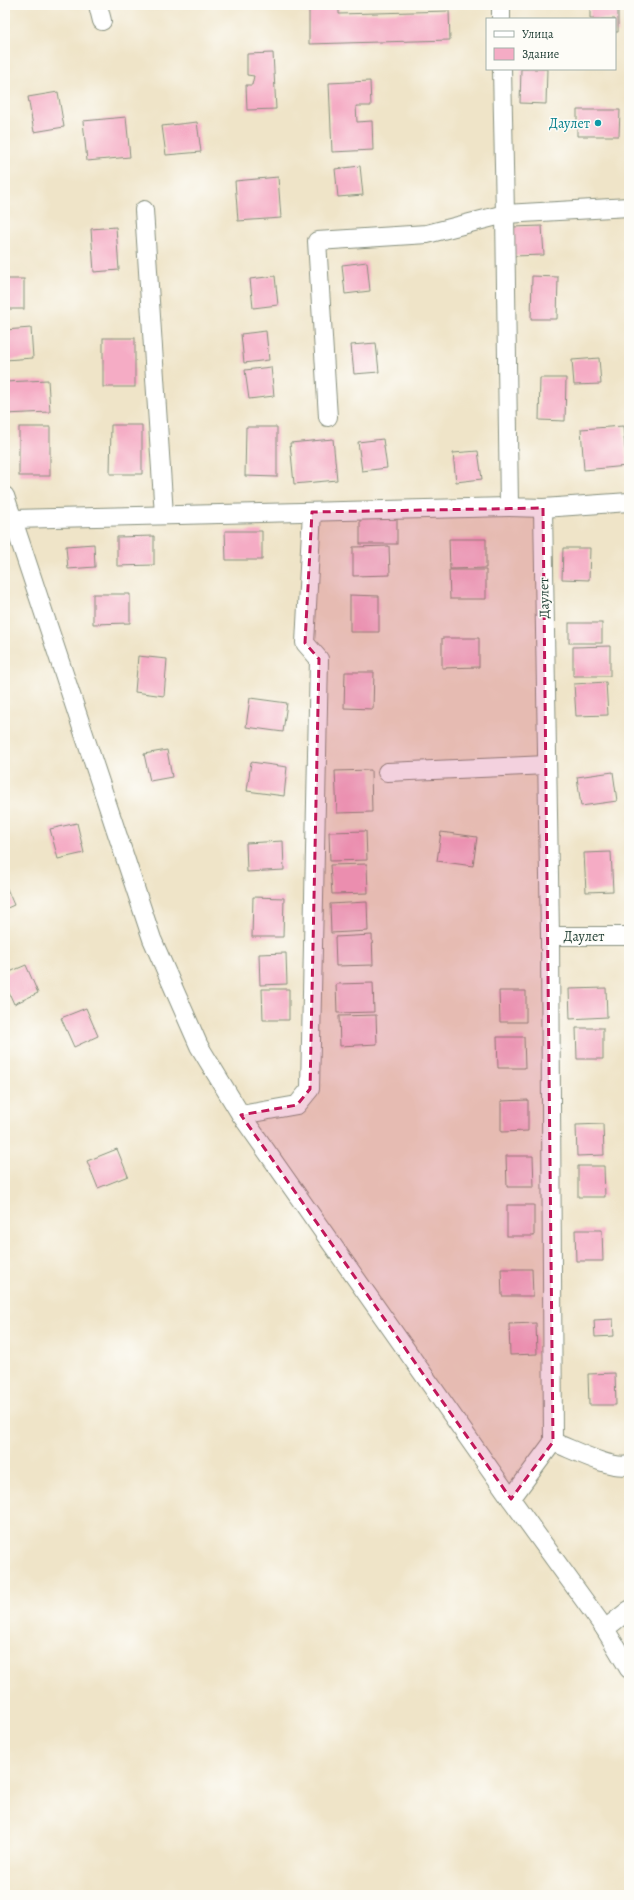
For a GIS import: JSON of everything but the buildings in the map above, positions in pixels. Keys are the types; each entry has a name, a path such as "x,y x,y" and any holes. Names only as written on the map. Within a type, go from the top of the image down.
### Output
{"street":[{"path":"501,5 501,18"},
{"path":"502,70 509,507"},
{"path":"328,418 317,241 427,234 505,214 629,207"},
{"path":"144,210 164,515"},
{"path":"5,496 152,939 199,1046 241,1115 511,1499 605,1629 629,1669"},
{"path":"13,519 509,507 543,508 629,502"},
{"name":"Даулет","path":"543,508 550,936 629,936"},
{"path":"241,1115 297,1105 310,1089 319,659 305,643 312,512"},
{"path":"387,772 547,765"},
{"path":"511,1499 553,1442 550,936"},
{"path":"553,1442 606,1464 623,1466 629,1465"},
{"path":"605,1629 629,1610"}],"highlighted area":[{"path":"543,508 553,1442 511,1499 241,1115 297,1105 310,1089 319,659 305,643 312,512"}],"place":[{"name":"Даулет","path":"598,123"}]}
